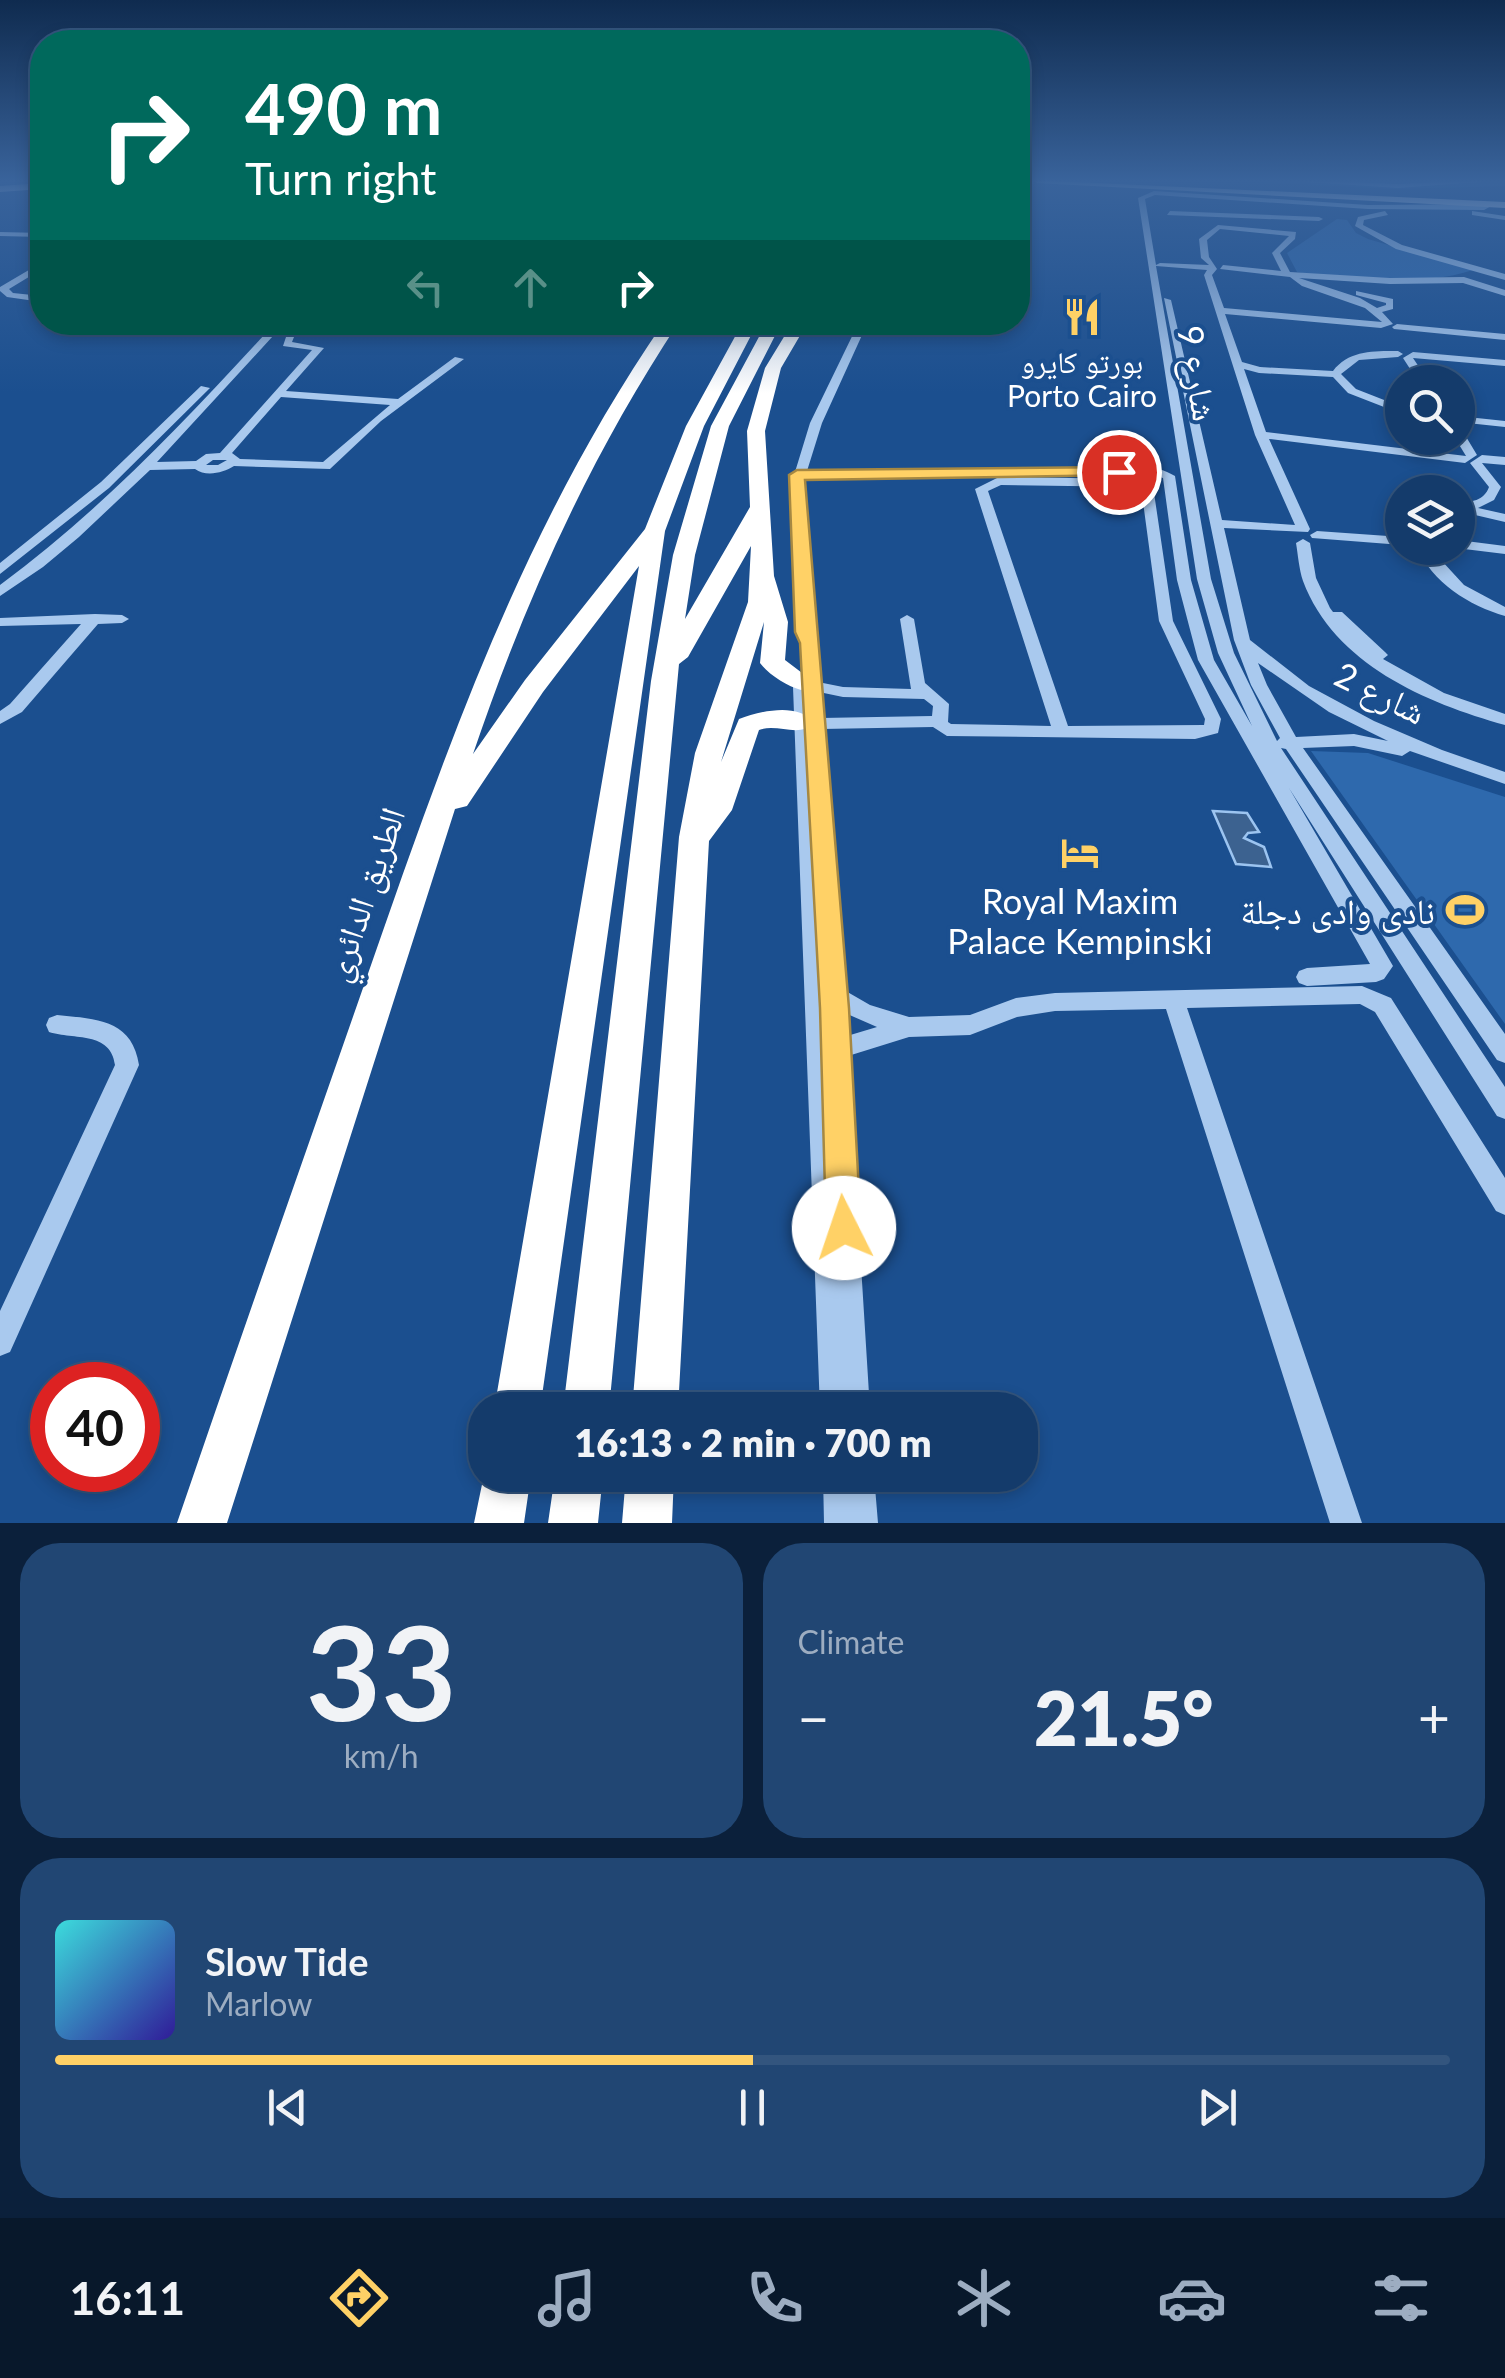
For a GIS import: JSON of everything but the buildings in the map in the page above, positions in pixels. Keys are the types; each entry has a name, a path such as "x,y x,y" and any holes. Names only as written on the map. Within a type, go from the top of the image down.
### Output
{"highway":[{"name":"الطريق الدائري","path":"202,1523 431,839 531,566 573,476 664,335"},
{"path":"520,1392 655,531 695,426 744,335"},
{"path":"588,1392 664,680 684,555 720,426 769,335"},
{"path":"656,1392 694,837 709,753 759,602 763,575 756,431 764,394 794,335"},
{"path":"664,680 705,600 743,544 759,502"},
{"path":"431,839 534,686 655,531"},
{"path":"763,575 776,622 772,664 806,684"},
{"path":"694,837 718,810 748,725 767,718 808,724"},
{"path":"499,1523 504,1492"},
{"path":"574,1523 577,1492"},
{"path":"647,1523 649,1492"}],"street":[{"name":"شارع 9","path":"1152,251 1242,640 1259,684 1291,742 1505,1053"},
{"name":"شارع 9","path":"1158,251 1161,302"},
{"path":"1204,251 1213,267"},
{"path":"1285,251 1291,275"},
{"path":"1416,251 1505,277"},
{"path":"1160,264 1390,282 1464,280 1505,293"},
{"path":"1213,267 1208,275 1263,438 1302,535 1304,570 1318,602 1350,640 1388,668 1451,702 1505,720"},
{"path":"30,273 3,288 15,296 30,298"},
{"path":"1291,275 1341,296 1364,293 1390,301 1390,307 1379,310 1412,365"},
{"path":"1223,314 1505,337"},
{"path":"0,570 106,485 264,335"},
{"path":"0,592 73,536 159,454 269,335"},
{"path":"229,459 276,394 319,348 285,342 289,335"},
{"path":"835,1392 824,992 797,475 824,404 858,335"},
{"path":"1339,377 1341,365 1356,358 1406,355 1505,363"},
{"path":"146,466 229,459 326,466 459,359"},
{"path":"1240,368 1339,377 1352,392 1385,405"},
{"name":"شارع 9","path":"1177,370 1186,469 1204,579 1226,653 1269,743 1505,1108"},
{"path":"276,394 401,402"},
{"path":"1475,421 1505,424"},
{"path":"1263,438 1505,461"},
{"path":"159,454 203,462"},
{"path":"1471,455 1500,490 1490,499 1475,503"},
{"path":"1186,469 1204,470"},
{"path":"797,475 1156,471 1169,476 1187,596 1206,660 1382,966 1376,973 1306,977"},
{"path":"808,724 939,721 951,730 1062,733 1195,733 1214,725 1166,621 1147,486 1136,481 999,481 982,489 1062,733"},
{"path":"1475,511 1505,518"},
{"path":"1218,529 1385,540"},
{"path":"1475,546 1505,550"},
{"path":"1434,565 1440,576 1457,590 1505,612"},
{"path":"1204,579 1228,581"},
{"path":"0,720 16,708 95,618"},
{"path":"0,622 122,618"},
{"path":"906,619 917,684 924,694 941,704 939,721"},
{"name":"شارع 2","path":"1242,640 1288,680 1354,718 1417,747 1505,778"},
{"path":"806,684 843,692 924,694"},
{"name":"شارع 2","path":"1269,743 1332,739 1376,744 1505,786"},
{"path":"824,992 864,1012 909,1027"},
{"path":"824,992 836,1048 836,1119 854,1392"},
{"path":"836,1048 909,1027 970,1024 1040,1004 1350,994 1374,999 1397,1025 1505,1202"},
{"path":"1172,998 1346,1523"},
{"path":"0,1342 127,1065 124,1047 110,1034 56,1025"},
{"path":"839,1492 840,1523"},
{"path":"860,1492 862,1523"}],"shaded area":[{"path":"1409,251 1473,270 1431,279 1340,278 1297,272 1287,253"},
{"name":"نادى وادى دجلة","path":"1311,751 1368,753 1505,797 1505,1024"},
{"path":"1213,811 1247,813 1259,832 1248,833 1244,838 1264,847 1271,867 1236,864"}],"place":[{"name":"بورتو كايرو Porto Cairo","path":"1082,317"},
{"name":"Royal Maxim Palace Kempinski","path":"1080,853"},
{"name":"نادى وادى دجلة","path":"1465,910"}],"route":[{"path":"844,1228 836,1119 834,1008 810,643 804,632 797,475 1119,472"}]}
